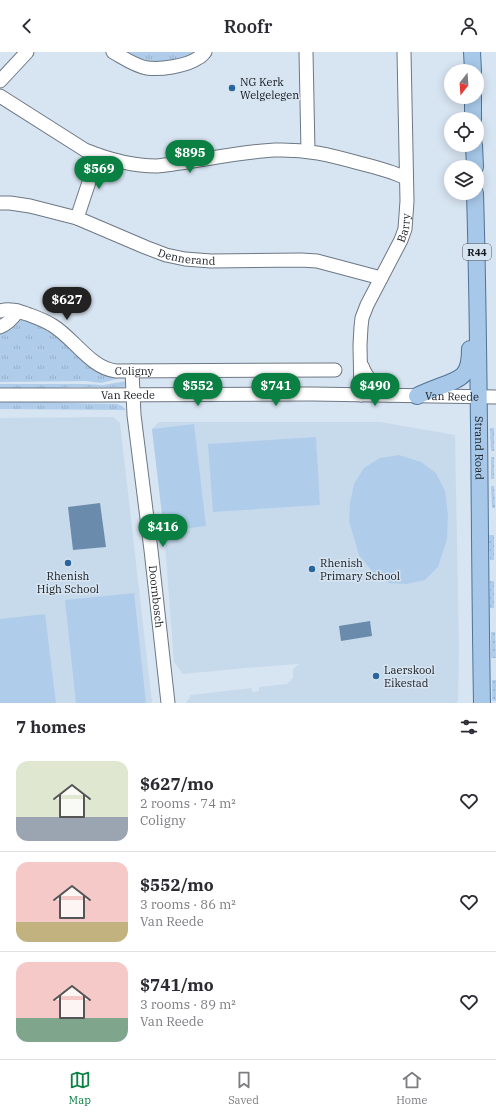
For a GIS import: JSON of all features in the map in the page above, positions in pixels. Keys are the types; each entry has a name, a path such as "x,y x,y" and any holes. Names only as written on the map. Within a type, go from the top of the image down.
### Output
{"main road":[{"path":"472,52 473,64"},
{"name":"Strand Road","path":"475,200 478,311 482,703"},
{"path":"417,396 459,379 464,374 468,367 470,355 472,323 478,311"}],"street":[{"path":"0,80 27,52"},
{"path":"114,52 132,63 147,68 176,66 198,59 205,52"},
{"path":"306,52 308,151"},
{"name":"Barry","path":"361,395 360,334 362,318 367,305 395,253 405,229 406,178 404,52"},
{"path":"0,96 85,150 130,164 146,166 168,165 275,150 308,151 325,154 395,173 406,178"},
{"path":"77,218 98,155"},
{"name":"Dennerand","path":"0,203 30,206 77,218 145,247 177,257 211,262 294,260 317,261 381,278"},
{"name":"Coligny","path":"0,311 18,311 52,325 102,368 109,370 335,370"},
{"path":"0,327 7,324 18,311"},
{"path":"361,363 365,374 370,380 388,395"},
{"name":"Doornbosch","path":"132,371 134,415 168,703"},
{"name":"Van Reede","path":"0,395 312,394 496,397"}],"shaded area":[{"name":"Rhenish High School","path":"113,417 120,423 152,703 0,703 0,418"},
{"name":"Rhenish Primary School","path":"159,422 380,422 455,435 459,652 457,703 186,703 191,695 252,688 252,692 259,691 259,687 287,684 293,678 293,669 299,664 183,674 174,662 164,531 152,429"},
{"path":"100,503 106,547 73,550 68,507"},
{"path":"370,621 372,636 341,641 339,626"}],"green space":[{"path":"120,52 199,52 185,60 153,64"},
{"path":"17,318 35,322 124,377 101,383 86,381 0,382 0,329"},
{"path":"127,381 126,386 123,387 71,387 0,390 0,384 103,385"},
{"path":"0,400 117,404 126,410 0,409"},
{"path":"194,424 206,526 164,531 152,429"},
{"path":"490,428 494,428 494,451 491,451"},
{"path":"316,437 320,505 213,512 208,444"},
{"path":"399,455 421,462 436,473 445,491 448,515 447,539 438,567 425,580 406,584 389,583 375,575 359,555 349,521 350,503 354,484 364,468 380,458"},
{"path":"491,457 494,457 494,479 491,479"},
{"path":"491,486 494,486 495,508 492,508"},
{"path":"489,535 494,535 494,560 490,560"},
{"path":"490,581 494,581 494,608 490,608"},
{"path":"134,593 146,703 76,703 65,600"},
{"path":"45,614 56,703 0,703 0,619"},
{"path":"491,632 495,632 496,658 491,658"},
{"path":"492,680 496,680 496,701 492,700"}],"place":[{"name":"NG Kerk Welgelegen","path":"232,88"},
{"name":"Rhenish High School","path":"68,563"},
{"name":"Rhenish Primary School","path":"312,569"},
{"name":"Laerskool Eikestad","path":"376,676"}]}
